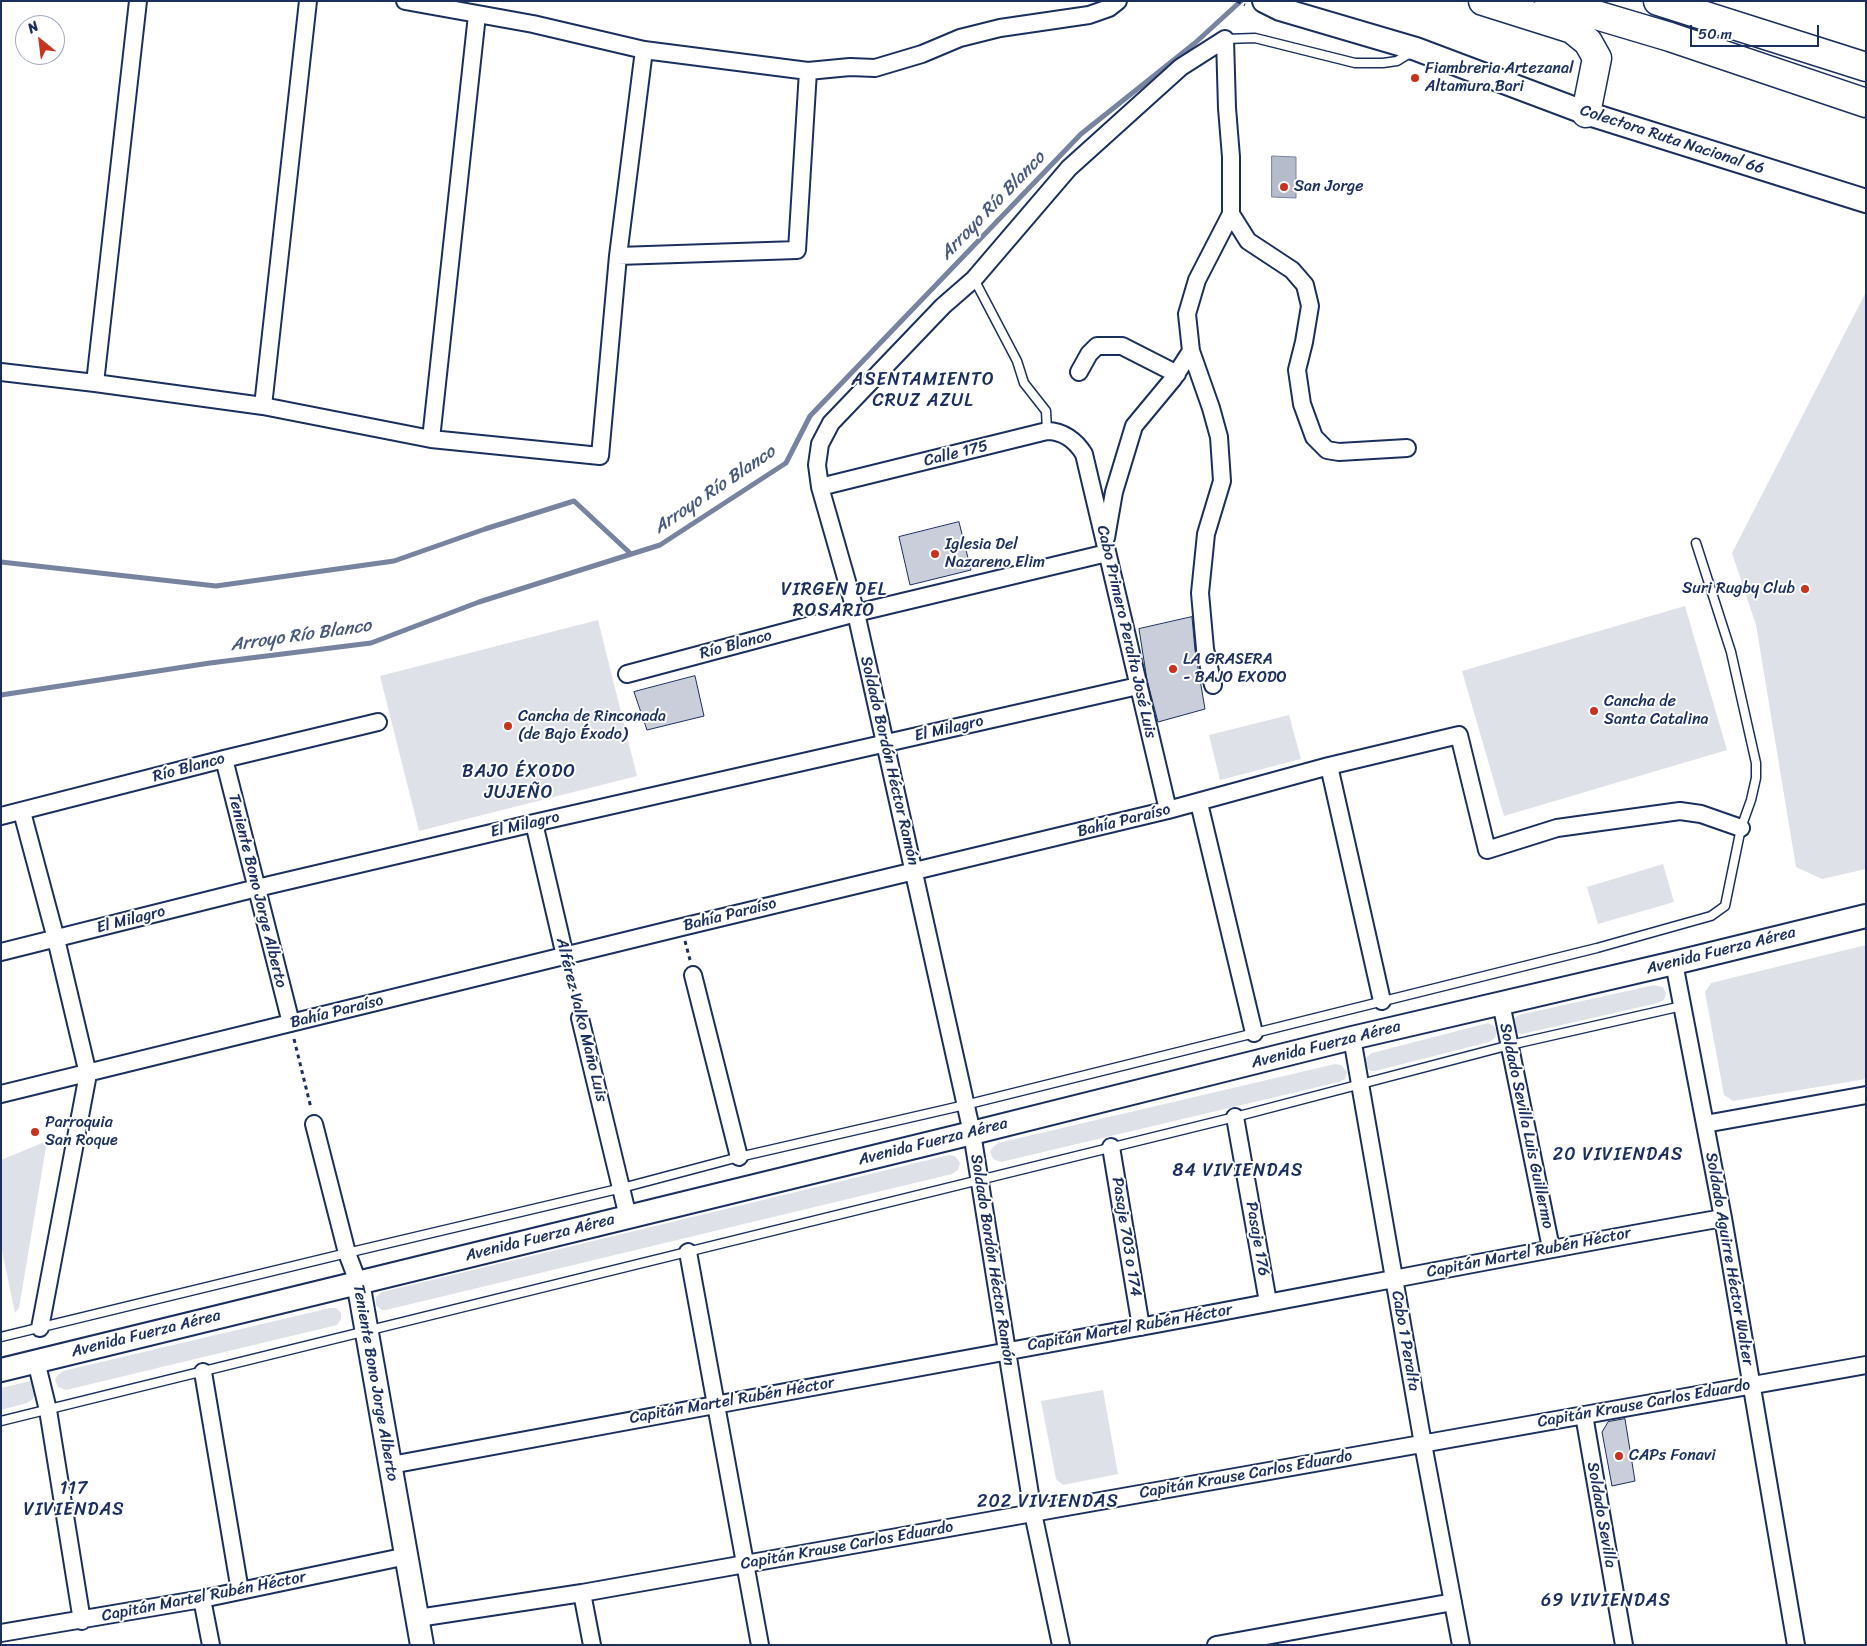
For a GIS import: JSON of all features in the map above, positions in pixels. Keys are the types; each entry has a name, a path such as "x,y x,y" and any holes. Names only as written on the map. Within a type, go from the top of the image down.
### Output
{"highway":[{"path":"1483,1 1572,29 1588,42 1596,58 1586,113"},
{"path":"1549,1 1670,37 1866,103"},
{"path":"1658,1 1866,67"}],"main road":[{"name":"Colectora Ruta Nacional 66","path":"1272,5 1416,49 1586,113 1866,201"},
{"name":"Avenida Fuerza Aérea","path":"1,1370 972,1133 1352,1038 1866,916"},
{"name":"Teniente Bono Jorge Alberto","path":"358,1282 422,1645"}],"street":[{"path":"95,383 138,1"},
{"path":"263,406 308,1"},
{"path":"405,1 533,24 644,50 808,71 850,67 876,68 922,54 960,38 1000,28 1089,15 1109,8 1118,1"},
{"path":"431,439 477,15"},
{"path":"1213,685 1206,649 1200,593 1206,534 1222,481 1219,437 1191,351 1187,314 1197,280 1230,214 1231,157 1227,108 1225,39"},
{"name":"Soldado Bordón Héctor Ramón","path":"1061,1645 1033,1513 972,1133 856,613 820,487 817,465 820,444 831,423 943,306 974,279 1069,168 1181,67 1225,39"},
{"path":"1,372 263,406 431,439 600,456 618,256 644,50"},
{"path":"618,256 796,250 808,71"},
{"path":"1230,214 1248,241 1292,270 1305,285 1310,306 1297,370 1302,404 1314,437 1327,450 1339,452 1407,448"},
{"path":"1079,372 1089,354 1097,346 1122,346 1177,374"},
{"path":"1106,549 1114,492 1134,426 1177,374 1191,351"},
{"name":"Cabo Primero Peralta José Luis","path":"1047,431 1057,431 1077,444 1084,454 1168,810"},
{"name":"Calle 175","path":"820,487 1047,431"},
{"name":"Río Blanco","path":"627,674 1106,549"},
{"name":"El Milagro","path":"1,952 257,888 534,822 1138,686"},
{"name":"Río Blanco","path":"1,816 378,722"},
{"name":"Bahía Paraíso","path":"1,1094 682,927 1199,803 1330,766 1459,735 1488,850 1557,828 1680,811 1701,814 1741,828"},
{"name":"Teniente Bono Jorge Alberto","path":"224,759 291,1023"},
{"path":"1330,766 1382,1001"},
{"path":"1199,803 1254,1033"},
{"path":"22,812 56,939 88,1074 40,1328"},
{"name":"Alférez Valko Maño Luis","path":"534,822 565,956"},
{"name":"Soldado Aguirre Héctor Walter","path":"1674,963 1723,1218 1796,1645"},
{"path":"693,975 739,1157"},
{"name":"Soldado Sevilla Luis Guillermo","path":"1501,1003 1551,1248"},
{"name":"Alférez Valko Maño Luis","path":"580,1018 628,1217"},
{"name":"Cabo 1 Peralta","path":"1352,1038 1423,1444 1461,1645"},
{"path":"1705,1124 1866,1095"},
{"name":"Pasaje 176","path":"1235,1117 1268,1302"},
{"name":"Teniente Bono Jorge Alberto","path":"314,1124 347,1252 358,1282"},
{"name":"Pasaje 703 o 174","path":"1111,1147 1141,1326"},
{"name":"Capitán Martel Rubén Héctor","path":"390,1465 716,1403 1394,1279 1551,1248 1723,1218"},
{"path":"688,1252 760,1645"},
{"path":"36,1361 48,1410 82,1620"},
{"name":"Capitán Krause Carlos Eduardo","path":"418,1618 582,1593 1866,1365"},
{"path":"203,1372 240,1591"},
{"name":"Soldado Sevilla","path":"1584,1415 1624,1645"},
{"name":"Capitán Martel Rubén Héctor","path":"1,1633 202,1599 407,1556"},
{"path":"582,1593 592,1645"},
{"path":"202,1599 211,1645"},
{"path":"1216,1645 1454,1602"}],"lane":[{"path":"1225,39 1255,38 1355,63 1384,64 1397,61 1416,49"},
{"path":"974,279 1017,361 1024,383 1046,411 1047,431"},
{"path":"1,1337 347,1252 622,1188 739,1157 965,1105 1597,948 1710,916 1725,906 1741,828 1751,800 1756,778 1756,763 1731,652 1696,543"},
{"path":"1,1421 1235,1117 1510,1046 1682,1006"}],"path":[{"path":"682,927 693,975"},
{"name":"Alférez Valko Maño Luis","path":"565,956 580,1018"},
{"path":"291,1023 314,1124"}],"shaded area":[{"name":"Suri Rugby Club","path":"1866,292 1866,869 1822,879 1796,867 1756,625 1732,553"},
{"name":"Cancha de Santa Catalina","path":"1685,606 1727,750 1504,816 1462,671"},
{"name":"Cancha de Rinconada (de Bajo Éxodo)","path":"598,620 637,776 419,831 380,676"},
{"path":"1289,715 1301,759 1220,780 1209,735"},
{"path":"1663,864 1674,902 1598,924 1587,887"},
{"path":"1866,945 1866,1079 1733,1101 1724,1095 1705,992 1711,983"},
{"path":"1654,985 1663,987 1666,993 1664,1000 1658,1003 1522,1034 1515,1032 1512,1020 1519,1015"},
{"path":"1488,1023 1494,1026 1497,1031 1495,1038 1489,1042 1375,1071 1371,1071 1365,1066 1366,1058 1372,1053"},
{"path":"1335,1064 1341,1065 1347,1072 1345,1079 1339,1082 1001,1162 993,1159 990,1152 998,1143"},
{"path":"47,1141 19,1308 15,1313 1,1246 1,1160"},
{"path":"949,1155 955,1156 960,1163 958,1170 952,1174 386,1310 382,1310 376,1305 376,1297 382,1292"},
{"path":"336,1308 341,1313 341,1319 337,1325 66,1390 58,1387 55,1380 63,1371"},
{"path":"30,1381 36,1388 33,1399 27,1403 1,1410 1,1388"},
{"path":"1103,1390 1118,1474 1063,1485 1056,1479 1041,1401"}],"water":[{"name":"San Jorge","path":"1272,156 1296,157 1296,198 1272,197"}],"building":[{"name":"Iglesia Del Nazareno Elim","path":"959,522 971,570 910,585 899,537"},
{"name":"LA GRASERA - BAJO EXODO","path":"1192,617 1195,650 1205,709 1158,722 1147,680 1139,629"},
{"path":"695,676 704,716 647,730 634,692"},
{"name":"CAPs Fonavi","path":"1625,1419 1635,1481 1612,1486 1602,1432 1608,1422"}],"waterway":[{"name":"Arroyo Río Blanco","path":"1,695 210,663 371,643 479,602 660,545 786,463 810,416 1081,134 1195,43 1241,1"},
{"path":"1,562 216,586 394,561 485,529 574,501 631,554"}],"place":[{"name":"Fiambreria Artezanal Altamura Bari","path":"1415,78"},
{"name":"San Jorge","path":"1284,187"},
{"name":"Iglesia Del Nazareno Elim","path":"935,554"},
{"name":"Suri Rugby Club","path":"1805,589"},
{"name":"LA GRASERA - BAJO EXODO","path":"1173,669"},
{"name":"Cancha de Santa Catalina","path":"1594,711"},
{"name":"Cancha de Rinconada (de Bajo Éxodo)","path":"508,726"},
{"name":"Parroquia San Roque","path":"35,1132"},
{"name":"CAPs Fonavi","path":"1619,1456"}],"district":[{"name":"ASENTAMIENTO CRUZ AZUL","path":"923,390"},
{"name":"VIRGEN DEL ROSARIO","path":"834,600"},
{"name":"BAJO ÉXODO JUJEÑO","path":"519,782"},
{"name":"20 VIVIENDAS","path":"1618,1155"},
{"name":"84 VIVIENDAS","path":"1238,1171"},
{"name":"117 VIVIENDAS","path":"74,1499"},
{"name":"202 VIVIENDAS","path":"1048,1502"},
{"name":"69 VIVIENDAS","path":"1606,1601"}]}
